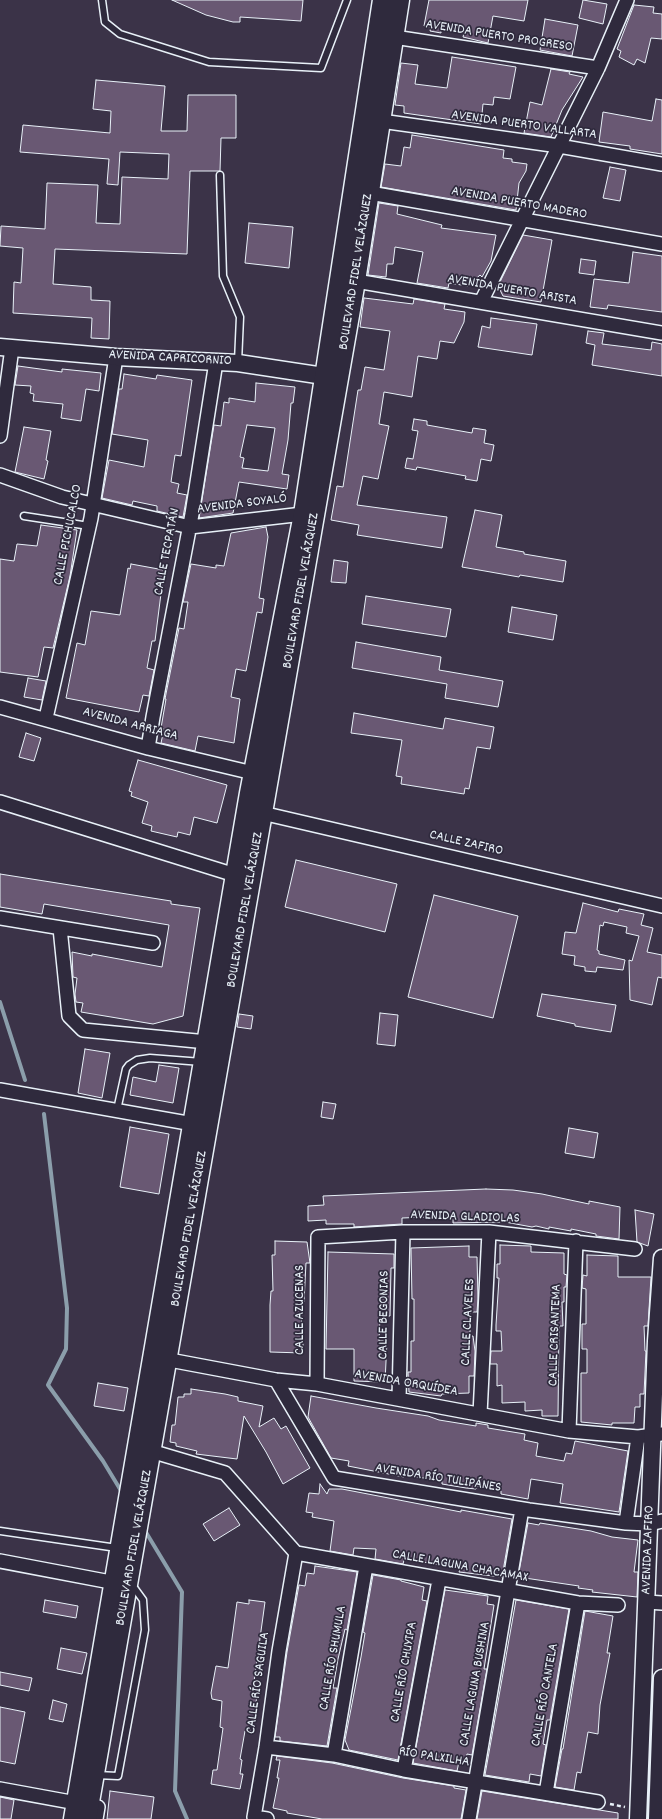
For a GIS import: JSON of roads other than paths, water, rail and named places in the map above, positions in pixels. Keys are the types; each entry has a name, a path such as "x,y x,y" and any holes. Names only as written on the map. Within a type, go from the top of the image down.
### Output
{"main road":[{"name":"BOULEVARD FIDEL VELÁZQUEZ","path":"85,1813 132,1523 220,1015 262,813 331,376 382,0"},
{"name":"BOULEVARD FIDEL VELÁZQUEZ","path":"161,1358 192,1124 207,1042 220,1015 235,875 253,773 331,376 356,281 400,0"},
{"name":"BOULEVARD FIDEL VELÁZQUEZ","path":"85,1813 96,1774 122,1584 121,1549 132,1523"}],"street":[{"path":"481,302 598,68 627,0"},
{"name":"AVENIDA PUERTO PROGRESO","path":"394,37 598,68"},
{"name":"AVENIDA PUERTO VALLARTA","path":"381,121 559,146 662,164"},
{"name":"AVENIDA PUERTO MADERO","path":"370,193 521,221 662,244"},
{"name":"AVENIDA PUERTO ARISTA","path":"356,281 662,333"},
{"name":"AVENIDA CAPRICORNIO","path":"6,348 116,357 238,363 331,376"},
{"path":"0,436 6,348"},
{"name":"CALLE PICHUCALCO","path":"46,718 89,526 116,357"},
{"name":"CALLE TECPATÁN","path":"148,748 152,717 190,528 216,362"},
{"name":"AVENIDA SOYALÓ","path":"0,475 62,497 190,528 303,514"},
{"name":"AVENIDA ARRIAGA","path":"0,707 46,718 148,748 253,773"},
{"path":"0,802 235,875"},
{"name":"CALLE ZAFIRO","path":"262,813 662,906"},
{"path":"0,918 153,944"},
{"path":"60,928 69,1016 83,1030 207,1042"},
{"path":"0,1090 192,1124"},
{"name":"AVENIDA GLADIOLAS","path":"318,1237 403,1232 489,1232 635,1249"},
{"name":"CALLE BEGONIAS","path":"399,1399 403,1232"},
{"name":"CALLE CLAVELES","path":"480,1414 489,1232"},
{"name":"CALLE AZUCENAS","path":"317,1384 318,1237"},
{"name":"CALLE CRISANTEMA","path":"569,1431 576,1241"},
{"name":"AVENIDA ZAFIRO","path":"638,1814 654,1602 656,1523 651,1436 659,1341 662,1257"},
{"name":"AVENIDA ORQUÍDEA","path":"161,1358 276,1380 317,1384 569,1431 651,1436"},
{"name":"AVENIDA RÍO TULIPÁNES","path":"276,1380 334,1478 522,1509 626,1523 656,1523"},
{"path":"626,1523 651,1436"},
{"path":"145,1450 225,1472 296,1554"},
{"name":"CALLE LAGUNA BUSHINA","path":"469,1819 474,1781 509,1592 522,1509"},
{"name":"CALLE LAGUNA CHACAMAX","path":"296,1554 578,1603 618,1605"},
{"name":"CALLE RÍO SAGUILA","path":"260,1818 266,1747 279,1651 296,1554"},
{"path":"0,1561 122,1584"},
{"name":"CALLE RÍO SHUMULA","path":"334,1755 366,1566"},
{"name":"CALLE RÍO CHUYIPA","path":"404,1770 439,1580"},
{"name":"CALLE RÍO CANTELA","path":"546,1793 578,1603"},
{"path":"657,1819 660,1778 662,1678"},
{"name":"RÍO PALXILHA","path":"266,1747 334,1755 404,1770 598,1802"},
{"path":"0,1789 85,1813"}],"lane":[{"path":"102,0 105,22 120,34 209,62 321,68 347,0"},
{"path":"220,174 223,276 240,317 238,363"},
{"path":"24,516 89,526"},
{"path":"118,1110 126,1069 129,1064 137,1060 150,1058 204,1062"},
{"path":"0,1531 121,1549"},
{"path":"96,1774 118,1776 145,1630 143,1600 135,1589 122,1584"}],"waterway":[{"path":"0,1002 25,1080"},
{"path":"44,1114 67,1308 66,1349 48,1385 103,1461 123,1494"},
{"path":"144,1529 182,1592 175,1791 187,1819"}]}
